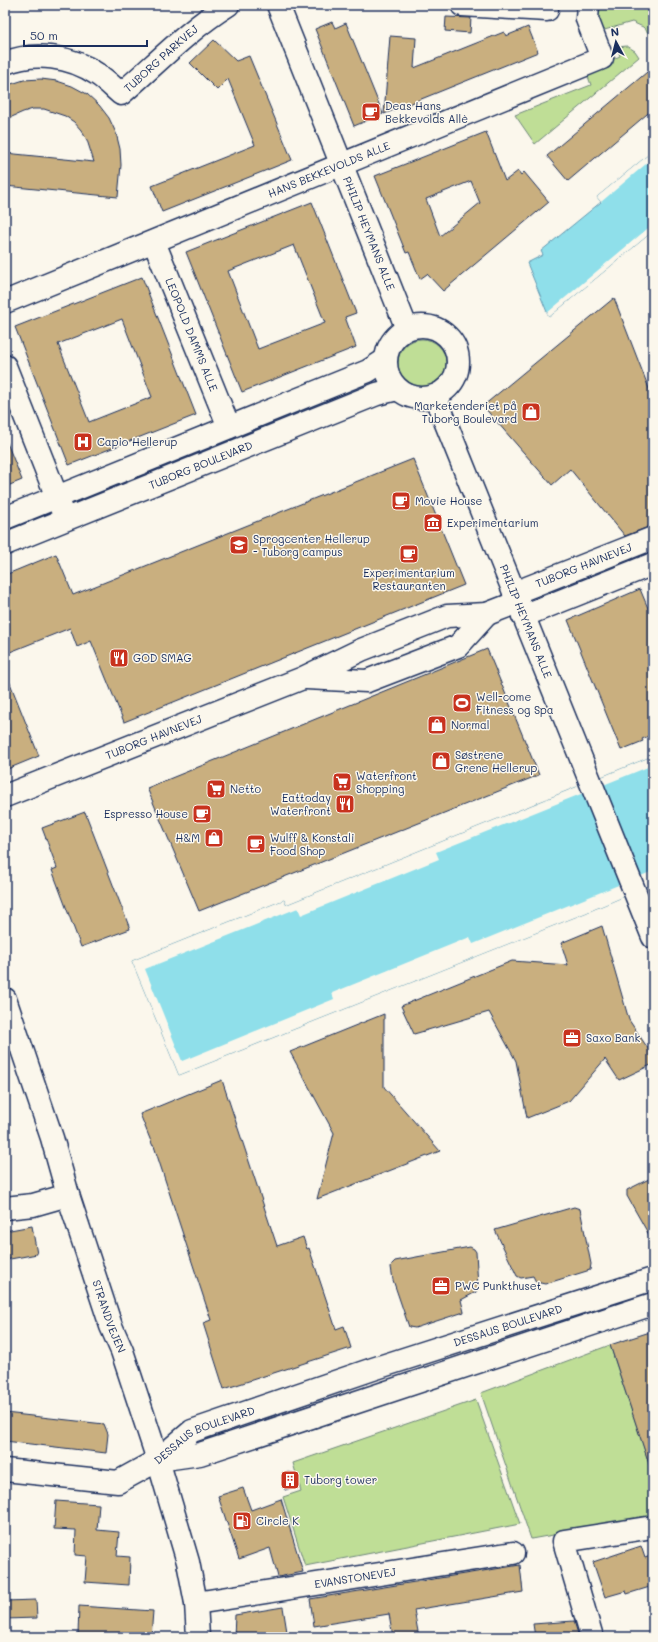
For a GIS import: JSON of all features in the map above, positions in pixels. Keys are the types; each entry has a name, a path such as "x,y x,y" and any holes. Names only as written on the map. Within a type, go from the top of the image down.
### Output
{"street":[{"name":"TUBORG PARKVEJ","path":"5,63 15,59 46,56 74,62 97,74 120,94 146,73 178,42 211,15 228,5"},
{"name":"PHILIP HEYMANS ALLE","path":"278,5 407,329"},
{"path":"462,5 548,10"},
{"name":"HANS BEKKEVOLDS ALLE","path":"5,302 602,58 587,19 588,5"},
{"name":"LEOPOLD DAMMS ALLE","path":"154,242 229,427"},
{"path":"417,326 428,327 442,333 453,345 457,359 456,374 444,391 435,396 414,398 397,389 390,381 386,371 387,350 398,334 407,329 417,326"},
{"path":"5,518 368,371 386,360"},
{"path":"5,366 66,519"},
{"name":"TUBORG BOULEVARD","path":"5,544 371,397 397,389"},
{"name":"PHILIP HEYMANS ALLE","path":"435,396 653,937"},
{"name":"TUBORG HAVNEVEJ","path":"518,603 653,538"},
{"name":"TUBORG HAVNEVEJ","path":"5,796 302,678 360,650 447,616 487,614 518,603 653,564"},
{"name":"TUBORG HAVNEVEJ","path":"302,678 367,682 458,646 487,614"},
{"name":"STRANDVEJEN","path":"5,998 52,1138 68,1195 111,1326 122,1351 158,1460 188,1562 196,1603 198,1637"},
{"path":"5,1208 33,1205 68,1195"},
{"name":"DESSAUS BOULEVARD","path":"158,1460 192,1431 373,1369 653,1278"},
{"name":"DESSAUS BOULEVARD","path":"158,1460 200,1454 653,1304"},
{"path":"5,1470 118,1482 158,1460"},
{"path":"592,1637 564,1541 653,1527"},
{"name":"EVANSTONEVEJ","path":"196,1603 513,1553"}],"green space":[{"path":"594,5 653,5 653,38 643,27 632,22 601,31"},
{"path":"627,46 635,51 639,57 535,144 515,115 591,85 586,71 620,56 617,47"},
{"path":"417,339 427,339 439,346 446,358 446,368 439,380 427,387 417,387 409,383 402,376 398,368 398,358 402,350 409,343"},
{"path":"610,1345 653,1475 653,1517 531,1539 481,1393"},
{"path":"476,1400 520,1524 305,1566 283,1497 301,1491 293,1463"}],"water":[{"path":"653,151 653,231 549,317 527,263 543,255 541,251 601,202 597,197"},
{"path":"653,756 653,884 585,913 179,1075 132,961 284,900 286,905"}],"pier":[{"path":"653,151 653,158 601,202 597,197"},
{"path":"653,224 653,231 549,317 547,313"},
{"path":"653,756 653,765 436,852 439,859 301,915 298,908 145,969 182,1061 334,999 332,993 470,937 473,944 653,871 653,884 585,913 179,1075 132,961 284,900 286,905"}],"building":[{"path":"446,17 471,18 470,33 445,31"},
{"path":"332,22 335,28 346,23 383,114 354,126 315,29"},
{"path":"528,27 538,52 384,114 390,36 416,38 414,68 504,32 506,36"},
{"path":"214,40 236,61 249,56 292,160 162,212 152,186 255,145 228,79 217,90 190,63"},
{"path":"653,67 653,109 568,181 547,156"},
{"path":"41,79 57,81 72,86 87,94 99,105 109,118 116,133 120,149 121,165 118,197 5,186 5,153 94,162 87,140 81,130 74,122 65,116 44,109 33,109 5,120 5,86 24,80"},
{"path":"486,132 505,181 518,171 521,175 524,172 549,202 443,291 427,274 420,279 409,252 406,253 375,176","holes":["471,181 480,203 440,236 426,199"]},
{"path":"312,202 356,313 345,317 356,347 242,392 186,252","holes":["294,245 325,323 258,349 228,271"]},
{"path":"142,277 196,415 69,465 15,327","holes":["122,319 152,397 89,422 58,344"]},
{"path":"614,298 653,399 653,525 625,536 570,469 552,485 483,406"},
{"path":"5,438 22,480 5,487"},
{"path":"413,459 464,585 124,722 91,641 77,647 70,628 5,654 5,575 56,554 73,595"},
{"path":"640,589 653,620 653,734 642,739 643,741 621,750 568,620"},
{"name":"Waterfront Shopping","path":"487,649 539,775 199,911 147,788"},
{"path":"6,673 39,756 5,770 5,674"},
{"path":"85,812 130,929 81,947 52,870 57,868 42,828"},
{"name":"Saxo Bank","path":"602,926 629,1020 653,1056 653,1064 619,1080 605,1059 569,1101 527,1118 516,1061 489,1012 414,1034 401,1006 512,961 568,965 561,943"},
{"path":"384,1014 384,1087 440,1151 317,1199 334,1133 290,1052"},
{"path":"222,1080 277,1246 303,1237 307,1249 309,1248 336,1329 344,1326 351,1348 224,1389 203,1323 211,1320 154,1146 140,1114"},
{"path":"653,1177 653,1242 627,1196 627,1190"},
{"path":"574,1207 580,1209 591,1264 590,1270 545,1284 536,1282 533,1276 521,1278 517,1276 495,1230"},
{"path":"32,1226 37,1254 5,1260 5,1231"},
{"path":"470,1247 476,1252 478,1287 476,1292 461,1300 464,1312 415,1328 409,1327 393,1280 392,1264 395,1261"},
{"path":"653,1331 653,1467 650,1467 610,1345"},
{"path":"5,1413 104,1424 108,1434 106,1453 5,1441"},
{"name":"Tuborg tower","path":"288,1472 294,1473 298,1481 294,1487 285,1490 282,1478 283,1475"},
{"path":"243,1488 251,1510 281,1499 303,1572 278,1577 270,1548 239,1559 218,1496"},
{"path":"56,1501 99,1504 97,1530 119,1532 117,1556 130,1557 129,1585 85,1582 87,1556 75,1555 76,1530 54,1529"},
{"path":"641,1546 645,1558 653,1555 653,1586 627,1594 626,1591 605,1597 593,1562"},
{"path":"520,1565 523,1592 414,1610 419,1637 393,1637 389,1614 314,1626 310,1599"},
{"path":"36,1600 37,1618 5,1619 5,1601"},
{"path":"79,1606 153,1611 151,1637 78,1635"},
{"path":"283,1607 287,1632 262,1637 234,1637 235,1615"},
{"path":"574,1621 579,1637 535,1637 533,1624"}],"place":[{"name":"Deas Hans Bekkevolds Allè","path":"371,112"},
{"name":"Marketenderiet på Tuborg Boulevard","path":"531,412"},
{"name":"Capio Hellerup","path":"83,442"},
{"name":"Movie House","path":"401,501"},
{"name":"Experimentarium","path":"433,523"},
{"name":"Sprogcenter Hellerup - Tuborg campus","path":"239,545"},
{"name":"Experimentarium Restauranten","path":"409,554"},
{"name":"GOD SMAG","path":"119,658"},
{"name":"Well-come Fitness og Spa","path":"462,703"},
{"name":"Normal","path":"437,725"},
{"name":"Søstrene Grene Hellerup","path":"441,761"},
{"name":"Waterfront Shopping","path":"342,782"},
{"name":"Netto","path":"216,789"},
{"name":"Eattoday Waterfront","path":"345,804"},
{"name":"Espresso House","path":"202,814"},
{"name":"H&M","path":"214,838"},
{"name":"Wulff & Konstali Food Shop","path":"256,844"},
{"name":"Saxo Bank","path":"572,1038"},
{"name":"PWC Punkthuset","path":"441,1286"},
{"name":"Tuborg tower","path":"290,1480"},
{"name":"Circle K","path":"242,1521"}]}
